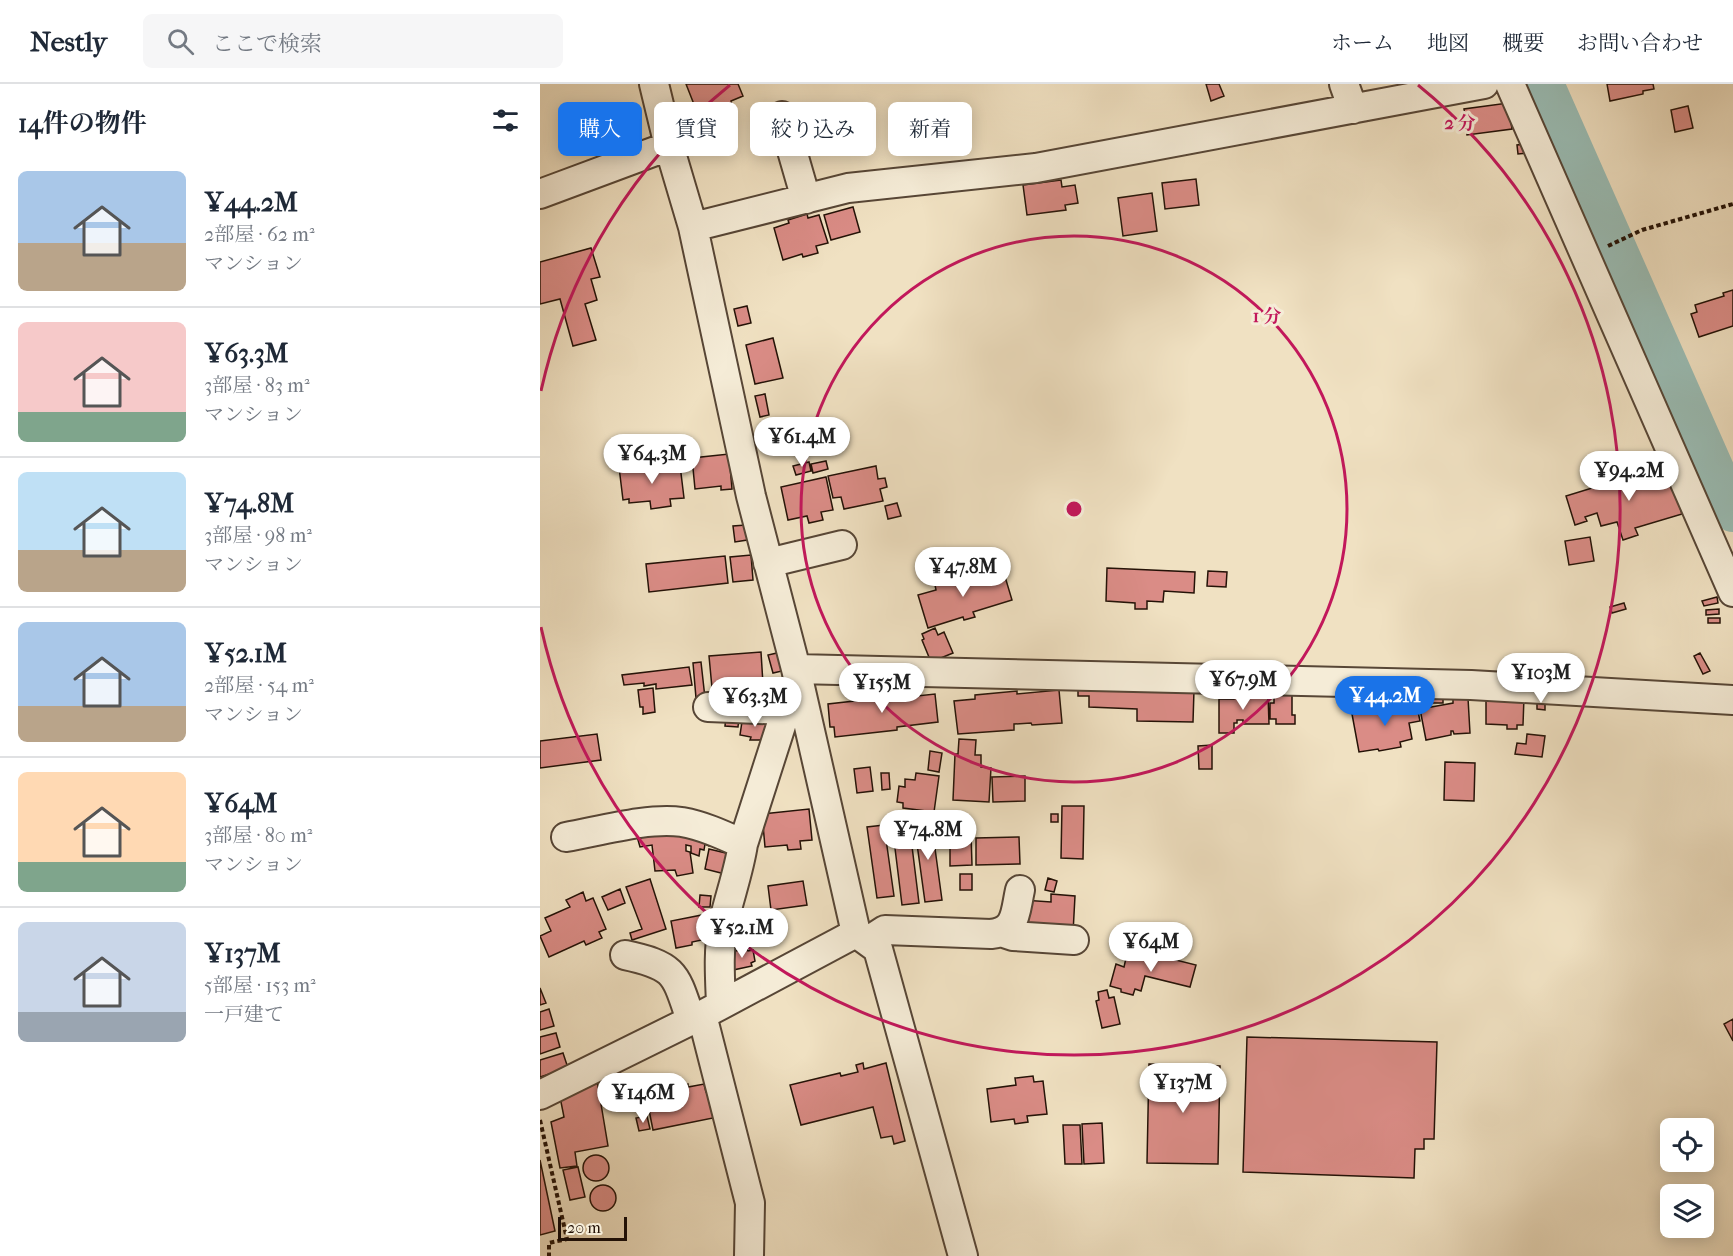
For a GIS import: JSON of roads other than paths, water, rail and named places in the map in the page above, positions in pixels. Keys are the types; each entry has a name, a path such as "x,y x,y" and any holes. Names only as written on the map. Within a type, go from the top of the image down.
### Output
{"street":[{"path":"654,84 658,102"},
{"path":"693,227 848,188 1036,168 1348,96 1484,84"},
{"path":"1510,84 1733,592"},
{"path":"540,194 654,152"},
{"path":"672,156 693,227 749,485 796,669 794,704 743,844 740,866 723,925 719,963 705,1013"},
{"path":"794,156 806,199"},
{"path":"768,563 842,545"},
{"path":"796,669 1471,685 1733,700"},
{"path":"708,707 794,704"},
{"path":"794,704 862,937 878,949 963,1256"},
{"path":"566,837 656,821 680,822 705,827 743,844"},
{"path":"1004,933 1012,926 1020,890"},
{"path":"540,1095 862,937 885,930 1004,933 1013,936 1074,940"},
{"path":"625,955 650,960 670,970 679,984 705,1013 750,1203 749,1256"}],"waterway":[{"path":"1544,84 1733,512"}]}
